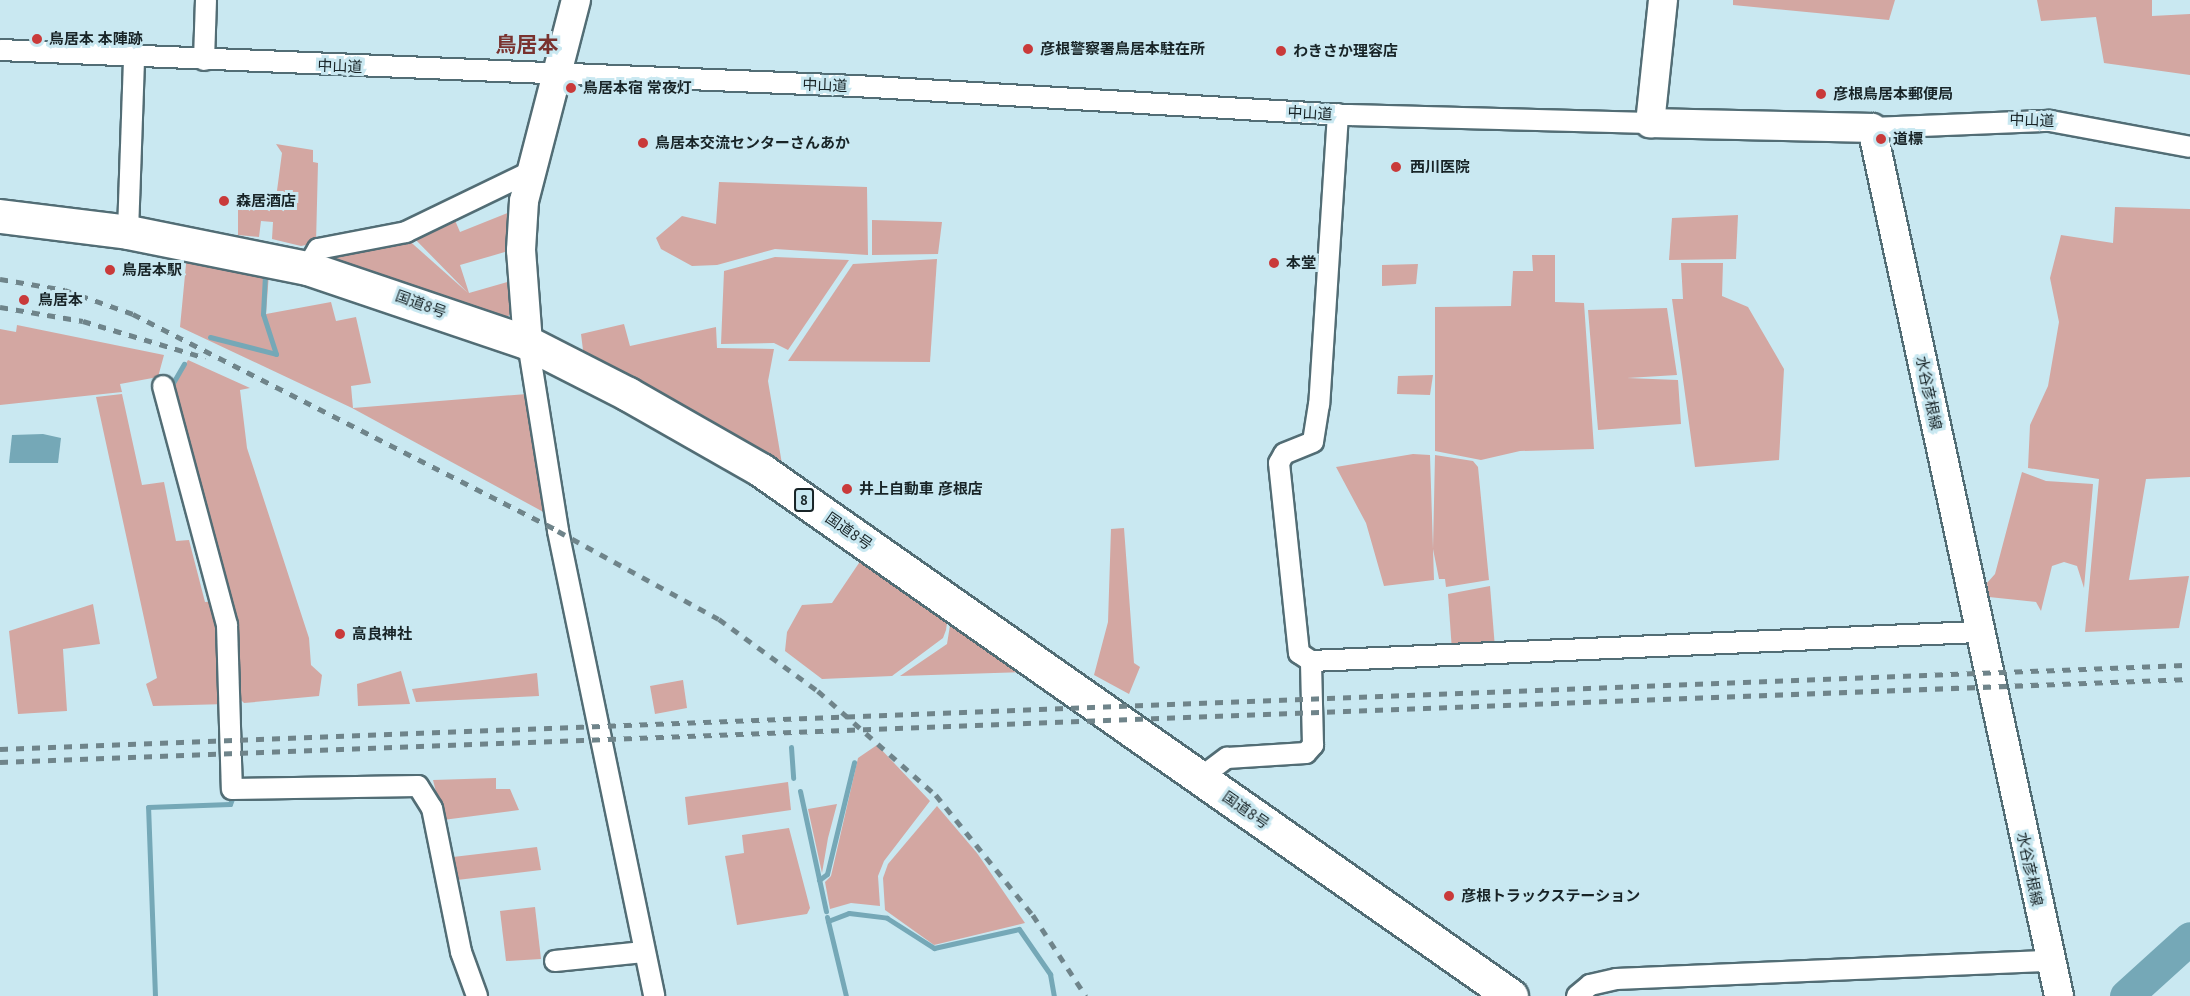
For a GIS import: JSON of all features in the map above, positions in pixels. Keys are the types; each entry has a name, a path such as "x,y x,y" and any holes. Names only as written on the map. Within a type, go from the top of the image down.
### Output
{"highway":[{"name":"国道8号","path":"0,216 128,232 307,268 528,343 761,470 1510,996"}],"main road":[{"path":"528,343 521,250 530,172 558,77 576,0"},
{"path":"1663,0 1650,123 1872,128"},
{"name":"水谷彦根線","path":"1872,128 2059,996"}],"street":[{"path":"204,60 206,0"},
{"name":"中山道","path":"0,50 558,77 856,86 1338,114 1650,123"},
{"path":"128,232 134,58"},
{"path":"1338,114 1318,413 1313,442 1284,454 1279,464 1299,653 1311,661 1979,632"},
{"name":"中山道","path":"1872,128 2017,119 2080,122 2190,147"},
{"path":"307,268 318,249 406,232 530,172"},
{"path":"528,343 558,531 654,996"},
{"path":"164,386 227,625 232,789 418,786 432,808 461,952 477,996"},
{"path":"1200,778 1227,758 1306,753 1316,735 1311,661"},
{"path":"555,962 644,952"},
{"path":"1576,996 1590,985 1616,979 2051,961"}],"shaded area":[{"path":"1733,0 1895,0 1889,20 1733,5"},
{"path":"2037,0 2152,0 2152,16 2190,14 2190,75 2104,63 2096,17 2041,21"},
{"path":"276,144 313,150 313,162 318,163 316,243 301,246 272,239 273,222 261,221 259,237 238,235 238,195 276,198 282,153"},
{"path":"719,182 867,187 868,255 775,249 717,265 692,266 661,249 656,238 682,216 716,224"},
{"path":"2115,207 2190,209 2190,477 2146,479 2129,580 2189,576 2179,628 2085,632 2099,479 2028,468 2030,425 2048,386 2059,322 2050,278 2061,235 2113,243"},
{"path":"515,210 512,250 460,265 469,293 514,280 515,307 507,318 320,254 405,237 468,293 410,234 451,211 460,232"},
{"path":"1738,215 1736,259 1669,260 1672,218"},
{"path":"872,220 942,222 938,254 872,255"},
{"path":"187,254 269,273 266,314 331,302 336,321 356,317 371,383 351,386 353,408 527,394 549,515 352,408 180,327"},
{"path":"1532,255 1555,255 1555,302 1584,303 1594,449 1520,451 1481,460 1435,451 1435,307 1511,306 1513,271 1533,271"},
{"path":"775,257 849,260 788,350 774,343 721,344 724,271"},
{"path":"937,259 930,362 788,361 853,264"},
{"path":"1681,263 1723,263 1722,296 1748,307 1784,369 1779,460 1695,467 1672,299 1683,299"},
{"path":"1418,264 1416,284 1382,286 1382,265"},
{"path":"1667,308 1677,375 1627,378 1678,380 1681,424 1598,430 1588,310"},
{"path":"624,324 630,346 716,327 717,348 774,349 768,381 782,464 584,358 581,334"},
{"path":"17,325 164,355 158,377 120,384 122,392 0,405 0,329 16,332"},
{"path":"188,360 250,388 240,390 247,448 309,638 311,665 322,675 319,696 244,703 240,699 238,630 172,387"},
{"path":"1433,375 1430,395 1397,394 1398,376"},
{"path":"122,394 142,485 164,482 176,541 189,540 205,602 217,601 227,704 153,706 146,684 157,678 96,397"},
{"path":"1413,454 1430,455 1434,580 1384,586 1366,523 1336,467"},
{"path":"1435,455 1473,461 1478,467 1489,580 1446,587 1445,579 1439,579 1433,549"},
{"path":"2022,472 2046,481 2093,484 2084,588 2077,566 2064,562 2052,566 2041,611 2036,602 1989,597 1987,583 1995,574"},
{"path":"1124,528 1134,663 1140,667 1129,694 1094,675 1108,622 1111,529"},
{"path":"863,557 948,616 946,630 943,638 892,676 822,679 785,651 787,632 802,605 832,603"},
{"path":"1490,586 1495,648 1452,651 1448,594"},
{"path":"93,604 100,644 63,649 67,711 18,714 9,631"},
{"path":"951,619 1028,672 900,676 947,644"},
{"path":"401,671 410,704 358,706 357,684"},
{"path":"537,673 539,696 416,702 412,689"},
{"path":"683,680 687,708 655,714 650,686"},
{"path":"877,745 930,801 884,861 878,876 880,906 851,903 830,909 825,882 831,876 858,758"},
{"path":"496,778 496,789 510,789 519,810 443,820 433,780"},
{"path":"788,782 791,810 688,825 685,797"},
{"path":"837,804 828,838 822,873 808,809"},
{"path":"937,806 977,853 1025,923 934,945 885,910 883,878 888,864"},
{"path":"789,828 810,908 807,914 737,925 725,856 744,853 742,835"},
{"path":"537,847 541,870 457,880 453,857"},
{"path":"535,907 541,959 506,961 500,911"}],"water":[{"path":"43,434 61,438 58,463 9,463 12,435"}],"waterway":[{"path":"210,337 276,354 263,314 265,274"},
{"path":"170,388 184,364"},
{"path":"791,747 793,778"},
{"path":"819,880 827,874 854,762"},
{"path":"800,791 826,911"},
{"path":"155,996 148,807 230,804 233,796"},
{"path":"828,921 849,913 887,918 934,948 1019,929 1050,974 1054,996"},
{"path":"827,917 846,996"},
{"path":"2126,996 2190,938"}],"railway":[{"path":"0,279 65,290 133,314 558,531 719,619 818,691 936,795 1033,915 1086,996"},
{"path":"0,307 83,321 206,358"},
{"path":"0,749 2190,665"},
{"path":"0,762 2190,679"}],"place":[{"name":"鳥居本 本陣跡","path":"37,39"},
{"name":"彦根警察署鳥居本駐在所","path":"1028,49"},
{"name":"わきさか理容店","path":"1281,51"},
{"name":"鳥居本宿 常夜灯","path":"571,88"},
{"name":"彦根鳥居本郵便局","path":"1821,94"},
{"name":"道標","path":"1881,139"},
{"name":"鳥居本交流センターさんあか","path":"643,143"},
{"name":"西川医院","path":"1396,167"},
{"name":"森居酒店","path":"224,201"},
{"name":"本堂","path":"1274,263"},
{"name":"鳥居本駅","path":"110,270"},
{"name":"鳥居本","path":"24,300"},
{"name":"井上自動車 彦根店","path":"847,489"},
{"name":"高良神社","path":"340,634"},
{"name":"彦根トラックステーション","path":"1449,896"}],"district":[{"name":"鳥居本","path":"527,45"}]}
